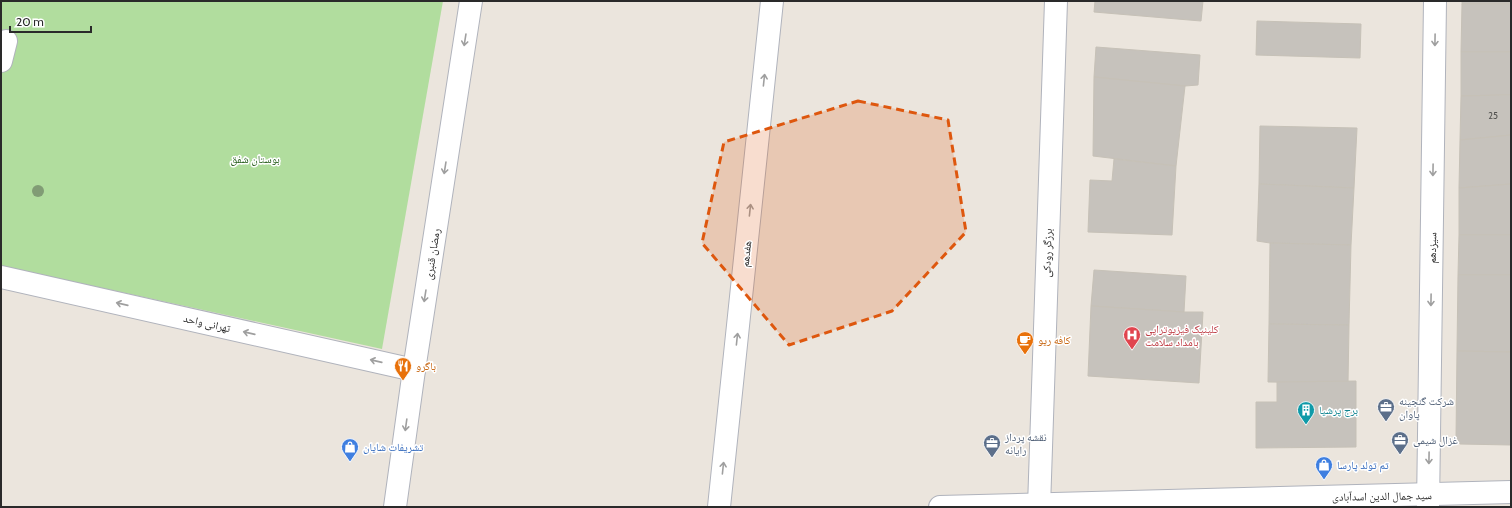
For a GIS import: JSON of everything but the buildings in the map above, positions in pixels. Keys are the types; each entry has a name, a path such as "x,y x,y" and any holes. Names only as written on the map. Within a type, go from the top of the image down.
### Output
{"street":[{"name":"رمضان قنبری","path":"396,507 414,370 471,1"},
{"name":"هفدهم","path":"719,507 772,1"},
{"name":"برزگر رودکی","path":"1039,506 1056,1"},
{"name":"سیزدهم","path":"1428,501 1435,1"},
{"name":"تهرانی واحد","path":"1,277 414,370"},
{"name":"سید جمال الدین اسدآبادی","path":"940,507 1428,501 1511,492"}],"highlighted area":[{"path":"858,101 948,120 966,232 892,311 789,345 702,243 724,142"}],"green space":[{"name":"بوستان شفق","path":"1,1 443,1 382,349 1,266"}],"place":[{"name":"کلینیک فیزیوتراپی بامداد سلامت","path":"1132,350"},
{"name":"کافه ریو","path":"1025,355"},
{"name":"باگرو","path":"403,381"},
{"name":"شرکت گنجینه پاوان","path":"1386,422"},
{"name":"برج پرشیا","path":"1306,425"},
{"name":"غزال شیمی","path":"1400,455"},
{"name":"نقشه پرداز رایانه","path":"992,458"},
{"name":"تشریفات شایان","path":"350,462"},
{"name":"تم تولد پارسا","path":"1324,480"}]}
